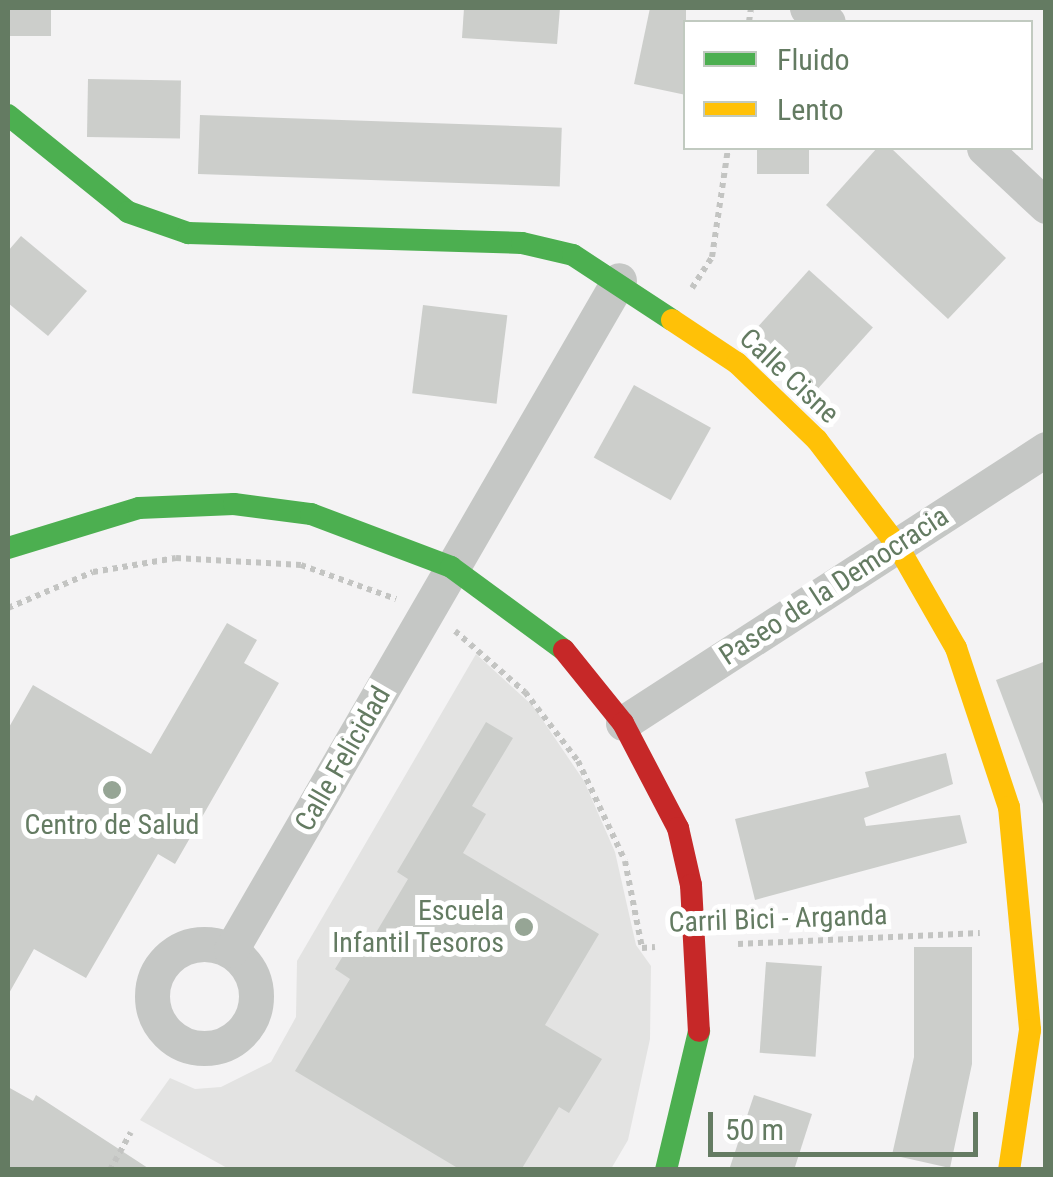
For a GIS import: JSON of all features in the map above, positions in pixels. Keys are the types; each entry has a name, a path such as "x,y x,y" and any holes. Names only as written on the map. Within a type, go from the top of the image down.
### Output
{"street":[{"name":"Calle Cisne","path":"8,115 128,212 188,234 522,243 573,254 619,280 737,363 818,440 897,545 956,648 1009,807 1024,931 1030,1030 1009,1170"},
{"path":"986,150 1046,206"},
{"name":"Calle Felicidad","path":"230,950 619,280"},
{"name":"Paseo de la Democracia","path":"623,723 1046,449"},
{"path":"8,548 139,508 234,504 311,514 451,567 556,640 623,723 678,828 700,946 694,1076 666,1170"}],"path":[{"path":"673,319 712,257 728,150"},
{"name":"Carril Bici - Arganda","path":"8,608 123,564 234,556 315,569 426,615 485,652 578,761 619,844 642,948 1024,931"},
{"path":"110,1170 131,1132"}],"shaded area":[{"path":"476,654 533,706 584,781 615,852 636,945 651,966 650,1039 628,1140 611,1169 229,1169 140,1120 170,1078 195,1089 221,1087 271,1062 296,1017 297,961"}],"building":[{"path":"8,8 51,8 51,36 8,36"},
{"path":"464,8 560,8 557,44 462,38"},
{"path":"650,8 686,8 683,94 634,84"},
{"path":"88,79 181,81 180,139 87,137"},
{"path":"200,115 562,128 560,187 198,174"},
{"path":"757,150 809,150 809,174 757,174"},
{"path":"875,150 893,150 1006,258 948,319 826,205"},
{"path":"21,236 87,291 48,336 8,303 8,251"},
{"path":"809,270 873,328 812,395 748,338"},
{"path":"423,305 507,315 497,404 412,393"},
{"path":"634,385 711,428 671,500 594,458"},
{"name":"Centro de Salud","path":"227,623 257,640 244,663 279,683 175,864 158,854 86,978 34,949 8,995 8,729 33,685 151,754"},
{"path":"1046,661 1046,804 1043,804 996,680"},
{"path":"486,722 513,738 472,806 486,814 463,853 599,934 545,1025 602,1059 569,1113 559,1107 521,1170 461,1170 295,1071 350,979 335,969 360,928 374,936 408,879 397,872"},
{"path":"946,753 953,784 864,818 866,826 960,815 967,843 755,900 735,819 869,787 865,772"},
{"path":"914,947 972,947 972,1064 950,1168 892,1155 914,1057"},
{"path":"766,962 822,966 816,1057 760,1053"},
{"path":"8,1087 33,1101 36,1095 151,1170 8,1170"},
{"path":"754,1095 812,1114 794,1170 729,1170"}],"traffic: fast":[{"path":"8,115 128,212 188,233 522,243 573,255 672,320"},
{"path":"8,548 139,508 234,504 311,514 451,567 564,650"},
{"path":"666,1170 699,1031"}],"traffic: slow":[{"path":"672,320 737,363 817,440 897,545 956,648 1009,807 1030,1030 1009,1170"}],"traffic: jam":[{"path":"564,650 623,723 678,828 691,885 699,1031"}],"place":[{"name":"Centro de Salud","path":"112,790"},
{"name":"Escuela Infantil Tesoros","path":"524,927"}]}
